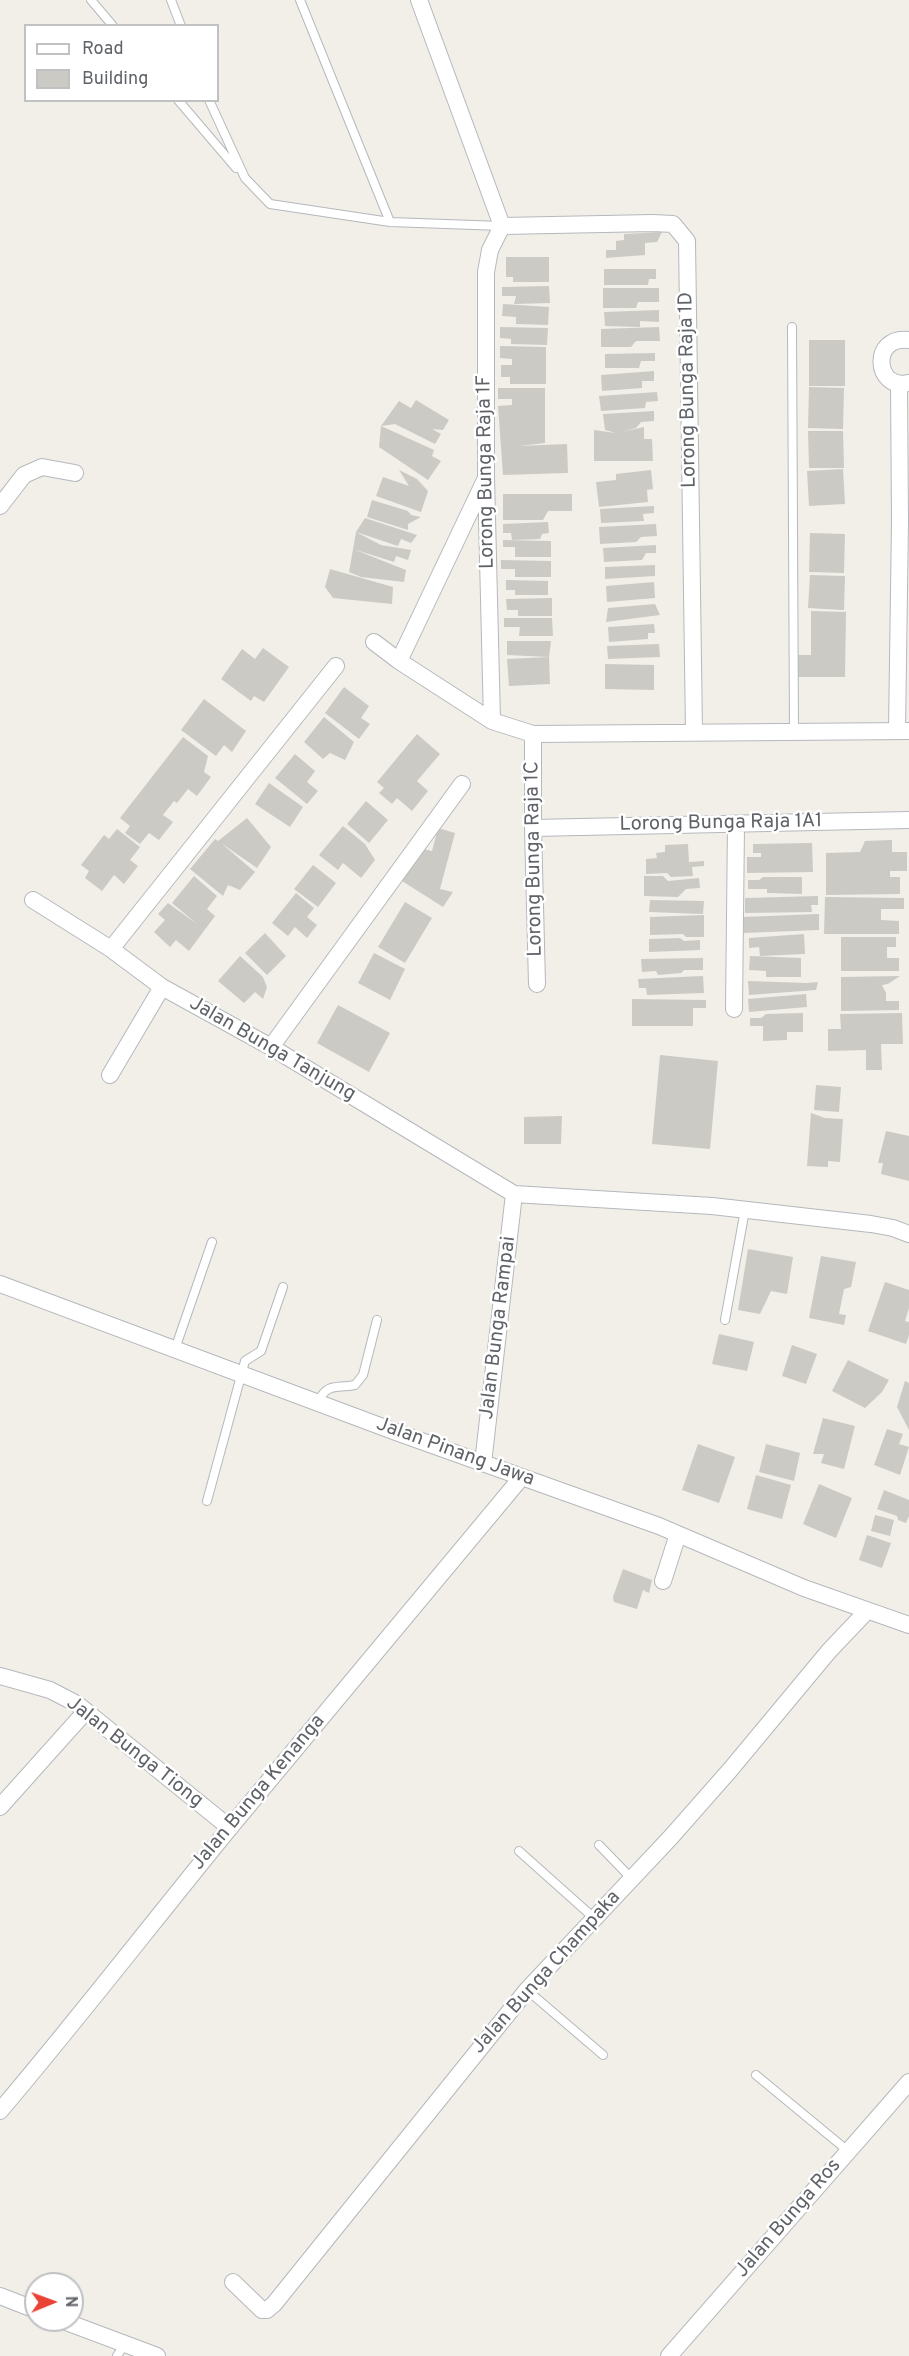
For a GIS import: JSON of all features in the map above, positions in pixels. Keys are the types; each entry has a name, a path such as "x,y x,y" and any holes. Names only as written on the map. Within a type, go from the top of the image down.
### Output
{"street":[{"path":"419,0 502,226"},
{"name":"Lorong Bunga Raja 1D","path":"502,226 673,224 687,241 694,732"},
{"name":"Lorong Bunga Raja 1F","path":"492,721 486,477 486,272 490,250 502,226"},
{"path":"374,642 399,661 492,721 534,734 903,731 904,383 885,376 881,365 882,355 887,345 897,339 909,340"},
{"path":"0,506 24,475 42,467 75,473"},
{"path":"399,661 486,477"},
{"path":"111,949 336,666"},
{"name":"Lorong Bunga Raja 1C","path":"534,734 533,828 537,984"},
{"path":"271,1047 462,784"},
{"name":"Lorong Bunga Raja 1A1","path":"533,828 909,820"},
{"path":"734,1009 736,824"},
{"name":"Jalan Bunga Tanjung","path":"33,900 111,949 162,987 271,1047 514,1194"},
{"path":"110,1075 162,987"},
{"path":"514,1194 745,1210 871,1224 909,1234"},
{"name":"Jalan Bunga Rampai","path":"483,1463 514,1194"},
{"name":"Jalan Pinang Jawa","path":"0,1284 678,1534 804,1588 909,1625"},
{"name":"Jalan Bunga Kenanga","path":"0,2111 88,2006 230,1828 521,1478"},
{"path":"663,1581 678,1534"},
{"name":"Jalan Bunga Champaka","path":"233,2282 262,2310 267,2310 527,1990 693,1812 829,1651 867,1611"},
{"name":"Jalan Bunga Tiong","path":"0,1676 50,1690 77,1704 230,1828"},
{"path":"0,1807 86,1711"},
{"name":"Jalan Bunga Ros","path":"669,2356 848,2151 906,2092"},
{"path":"0,2296 24,2305"},
{"path":"84,2332 120,2350 157,2356"}],"lane":[{"path":"91,0 111,24"},
{"path":"171,0 179,24"},
{"path":"300,0 390,222"},
{"path":"180,102 270,204 390,222 502,226"},
{"path":"210,102 245,178"},
{"path":"792,327 794,733"},
{"path":"725,1320 745,1210"},
{"path":"175,1349 212,1242"},
{"path":"207,1501 245,1361 261,1351 283,1287"},
{"path":"318,1401 325,1390 333,1386 355,1386 363,1375 377,1320"},
{"path":"599,1845 631,1878"},
{"path":"519,1851 594,1918"},
{"path":"527,1990 603,2055"},
{"path":"756,2075 848,2151"}],"building":[{"path":"662,232 657,242 645,243 645,255 606,258 606,250 616,250 616,241 624,240 624,234"},
{"path":"506,257 549,257 549,282 513,282 513,277 506,277"},
{"path":"604,269 656,269 656,279 649,279 648,285 604,285"},
{"path":"549,286 550,303 514,304 516,296 502,296 502,287"},
{"path":"603,288 659,288 659,302 638,302 636,308 603,308"},
{"path":"503,304 549,307 548,325 516,324 516,317 502,316"},
{"path":"659,310 659,322 640,321 640,327 605,326 604,312"},
{"path":"500,327 548,328 547,345 511,344 511,339 500,338"},
{"path":"659,327 660,341 636,341 631,347 601,347 601,329"},
{"path":"809,340 845,340 845,386 809,386"},
{"path":"500,346 546,347 546,384 510,384 510,377 501,377 501,365 512,365 512,359 500,358"},
{"path":"655,353 655,361 641,361 639,368 605,368 605,354"},
{"path":"654,371 654,381 642,381 642,388 602,391 601,375"},
{"path":"809,387 844,388 843,429 808,428"},
{"path":"498,388 545,388 545,443 519,446 567,444 568,473 503,475 498,406 512,405 512,399 498,399"},
{"path":"657,392 658,401 646,402 645,408 601,411 599,396"},
{"path":"416,400 449,420 443,430 432,429 441,434 435,444 395,424 381,426 399,401 411,408"},
{"path":"654,411 654,421 641,422 636,428 622,432 644,427 644,439 652,439 653,461 594,461 594,430 616,433 605,430 603,414"},
{"path":"381,426 434,450 432,456 441,461 428,480 379,447"},
{"path":"808,431 843,431 844,468 809,468"},
{"path":"843,469 845,504 809,506 807,471"},
{"path":"399,470 417,479 428,491 421,512 376,496 383,477 409,486"},
{"path":"651,470 653,489 647,490 648,502 599,507 596,482 616,480 616,474"},
{"path":"503,494 572,494 572,511 548,511 543,520 503,520"},
{"path":"372,500 421,517 408,524 408,530 367,517"},
{"path":"654,506 654,513 643,514 644,521 601,523 600,509"},
{"path":"365,518 417,535 411,543 401,539 398,546 356,532"},
{"path":"548,522 549,533 542,534 540,539 512,540 511,533 503,533 503,524"},
{"path":"656,524 657,536 641,537 636,542 600,544 599,527"},
{"path":"356,532 381,545 411,550 408,560 396,556 394,562 353,549"},
{"path":"810,533 845,534 844,573 809,572"},
{"path":"503,540 551,541 551,557 515,557 515,547 503,547"},
{"path":"656,545 656,553 646,553 642,560 604,562 603,548"},
{"path":"353,549 406,570 404,582 361,577 349,572"},
{"path":"501,560 551,561 551,577 515,577 515,569 501,569"},
{"path":"655,565 655,576 605,579 605,567"},
{"path":"330,569 393,587 392,604 333,598 325,587"},
{"path":"810,575 845,576 844,610 808,608"},
{"path":"506,580 548,581 548,595 515,595 515,590 506,590"},
{"path":"654,582 655,598 607,602 606,586"},
{"path":"552,598 552,616 518,616 518,610 507,610 506,599"},
{"path":"655,604 660,615 606,622 608,608"},
{"path":"811,611 846,612 845,677 797,677 797,655 811,655"},
{"path":"504,618 552,618 553,636 519,636 520,627 504,627"},
{"path":"654,624 655,633 648,633 648,639 609,642 608,627"},
{"path":"507,641 551,641 549,657 507,655"},
{"path":"659,644 660,657 608,659 607,646"},
{"path":"263,648 289,667 264,702 254,696 251,701 221,679 242,649 255,659"},
{"path":"549,657 550,684 509,686 507,659"},
{"path":"605,664 654,665 654,690 605,689"},
{"path":"344,687 369,706 361,718 370,724 359,739 325,713"},
{"path":"204,699 246,731 232,752 224,745 216,756 181,730"},
{"path":"324,717 354,742 345,760 330,753 323,759 304,742"},
{"path":"417,734 440,754 417,781 428,791 412,811 397,798 392,804 379,793 384,788 377,782"},
{"path":"183,737 208,756 204,772 211,777 197,796 188,789 177,803 174,801 163,815 173,822 159,840 149,833 140,844 125,833 130,826 120,818"},
{"path":"295,754 315,771 307,782 318,791 307,804 275,778"},
{"path":"269,783 303,807 290,827 255,804"},
{"path":"366,801 388,820 369,843 347,824"},
{"path":"247,818 271,847 257,868 221,843 255,872 240,890 228,885 223,896 190,869 215,839 218,841"},
{"path":"343,826 365,844 375,860 361,878 343,863 338,870 319,855"},
{"path":"438,828 455,833 440,889 453,892 443,907 402,881 423,849 432,851"},
{"path":"117,829 140,847 130,860 138,866 124,884 114,875 102,891 85,878 89,871 81,865 104,835 109,839"},
{"path":"892,840 892,852 907,852 907,871 890,871 890,877 900,877 900,894 826,895 826,853 860,852 865,841"},
{"path":"812,843 813,872 747,873 747,857 761,857 761,853 753,853 753,844"},
{"path":"688,844 689,862 704,861 704,866 692,867 693,876 671,877 667,873 646,874 646,859 657,858 656,853 665,852 665,845"},
{"path":"313,865 336,883 318,907 294,889"},
{"path":"194,876 217,896 207,909 215,916 189,951 176,940 170,947 154,932 165,920 158,914 168,903 197,924 172,903"},
{"path":"644,876 663,876 668,881 699,878 700,888 686,889 678,897 644,896"},
{"path":"763,877 802,877 802,894 767,893 767,889 748,889 748,880 759,880"},
{"path":"296,893 314,908 307,917 317,925 307,938 295,927 288,936 272,923"},
{"path":"818,896 818,905 811,905 812,912 745,913 745,898"},
{"path":"825,897 904,898 904,909 881,909 881,920 899,921 899,934 824,934"},
{"path":"650,900 704,901 703,914 649,912"},
{"path":"405,902 432,918 405,963 378,947"},
{"path":"819,914 819,930 744,933 743,917"},
{"path":"704,915 704,937 686,937 683,934 650,935 650,917"},
{"path":"265,933 286,956 267,975 245,953"},
{"path":"804,934 805,954 760,956 759,947 749,948 749,938"},
{"path":"841,937 896,937 896,947 887,947 887,958 899,958 899,971 841,971"},
{"path":"680,938 684,941 700,940 700,950 649,952 649,939"},
{"path":"374,953 405,969 390,1000 358,983"},
{"path":"240,956 263,977 267,987 263,999 255,992 244,1003 218,981"},
{"path":"750,956 801,958 801,977 766,977 766,971 749,970"},
{"path":"703,958 703,970 684,970 681,973 658,975 656,971 642,972 641,959"},
{"path":"703,976 704,993 647,995 646,988 639,988 638,979"},
{"path":"900,976 882,985 886,993 886,1001 899,1001 899,1010 841,1011 841,977"},
{"path":"748,981 818,982 816,990 749,995"},
{"path":"806,994 807,1007 749,1012 748,999"},
{"path":"632,999 706,1000 706,1008 693,1008 693,1026 632,1026"},
{"path":"338,1005 390,1033 369,1072 317,1043"},
{"path":"803,1013 803,1032 787,1032 787,1040 763,1041 763,1026 750,1026 750,1018 761,1018 766,1014"},
{"path":"902,1013 903,1044 881,1044 882,1070 866,1070 866,1050 828,1051 828,1029 841,1029 840,1014"},
{"path":"660,1055 718,1061 710,1149 652,1144"},
{"path":"816,1085 841,1087 839,1112 814,1110"},
{"path":"811,1113 825,1118 843,1119 840,1162 828,1161 828,1167 807,1166"},
{"path":"562,1116 561,1144 524,1144 524,1117"},
{"path":"886,1131 909,1136 909,1181 881,1174 883,1163 878,1163"},
{"path":"748,1249 793,1257 787,1294 771,1291 760,1314 738,1310"},
{"path":"821,1256 856,1262 851,1287 844,1289 839,1314 846,1315 844,1325 809,1318"},
{"path":"885,1282 909,1290 909,1308 905,1321 909,1322 909,1335 906,1344 868,1331"},
{"path":"719,1334 754,1342 747,1371 712,1364"},
{"path":"792,1345 817,1354 806,1384 782,1376"},
{"path":"848,1360 889,1380 882,1392 865,1408 832,1391"},
{"path":"905,1381 909,1383 909,1430 897,1407"},
{"path":"823,1418 855,1426 844,1469 821,1463 824,1454 813,1454"},
{"path":"887,1429 903,1434 899,1444 909,1447 900,1475 874,1465"},
{"path":"698,1444 735,1457 719,1503 682,1490"},
{"path":"766,1444 800,1453 794,1481 759,1472"},
{"path":"756,1475 791,1485 782,1519 747,1509"},
{"path":"819,1484 852,1498 836,1538 803,1524"},
{"path":"884,1490 909,1500 909,1516 906,1523 898,1520 897,1516 877,1509"},
{"path":"875,1515 894,1520 890,1536 871,1531"},
{"path":"867,1535 891,1543 882,1568 859,1560"},
{"path":"623,1569 652,1580 649,1593 643,1590 637,1609 614,1602 613,1597"}]}
